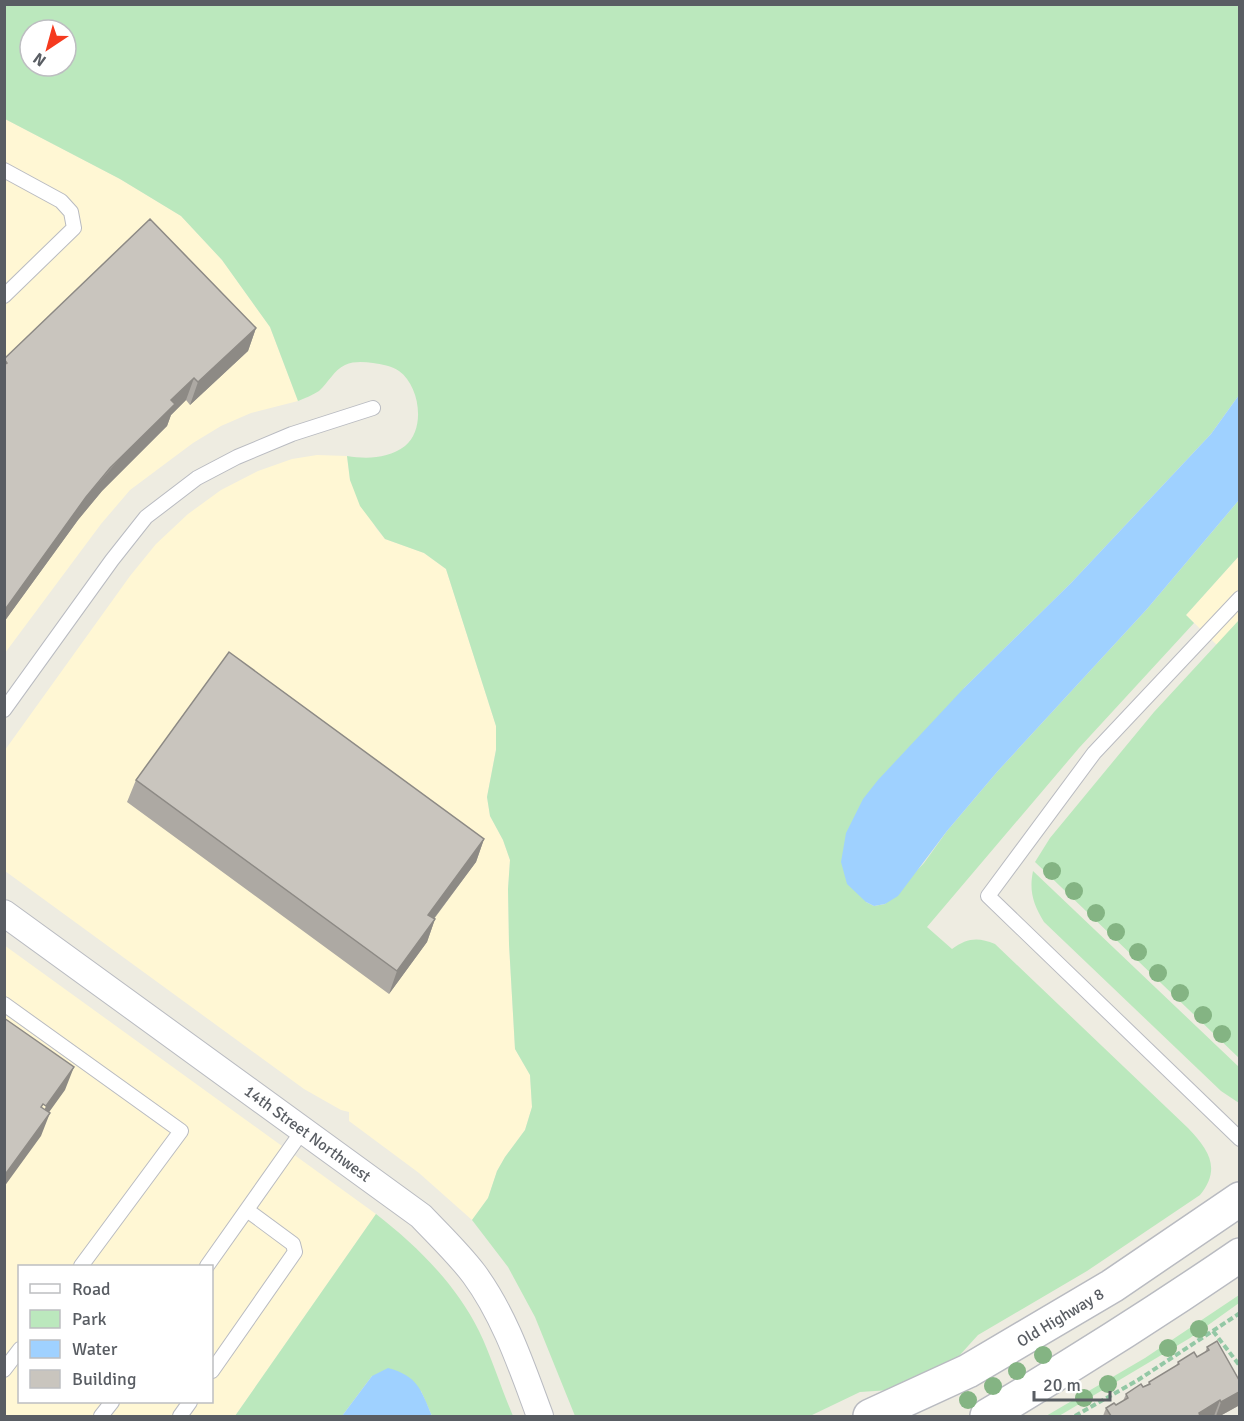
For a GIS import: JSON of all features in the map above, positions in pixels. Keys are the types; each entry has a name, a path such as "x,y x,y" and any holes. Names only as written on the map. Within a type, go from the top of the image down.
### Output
{"street":[{"name":"14th Street Northwest","path":"4,913 421,1216 474,1274 491,1301 517,1355 540,1416"},
{"name":"Old Highway 8","path":"870,1416 968,1371 1112,1286 1239,1199"},
{"path":"987,1416 1067,1369 1174,1301 1239,1255"}],"lane":[{"path":"4,170 61,201 71,212 74,228 4,296"},
{"path":"4,710 112,560 146,517 197,478 237,457 292,434 373,408"},
{"path":"1239,598 1094,753 988,897 1239,1139"},
{"path":"4,1004 181,1131 82,1265"},
{"path":"208,1265 303,1130"},
{"path":"213,1370 295,1252 293,1244 247,1210"},
{"path":"4,1370 18,1352"},
{"path":"101,1416 111,1403"},
{"path":"180,1416 189,1403"}],"path":[{"path":"1075,1416 1138,1380 1239,1313"},
{"path":"1213,1331 1239,1366"}],"shaded area":[{"path":"5,119 120,179 181,216 222,260 270,327 298,401 251,413 221,426 193,443 130,490 101,524 5,653"},
{"path":"317,455 347,456 350,480 376,528 385,539 424,553 446,569 496,726 496,749 487,797 490,816 503,840 510,860 509,944 515,1049 530,1075 532,1107 525,1130 505,1157 497,1171 488,1198 472,1220 419,1173 349,1121 349,1112 341,1110 304,1089 5,871 5,750 130,576 156,544 188,514 221,490 258,471 292,459"},
{"path":"1239,556 1239,620 1217,645 1186,615"},
{"path":"4,945 376,1214 235,1416 5,1416"}],"green space":[{"path":"4,5 1239,5 1239,395 1211,434 1071,583 964,688 866,902 874,906 885,904 924,863 947,831 997,772 1147,609 1239,500 1239,556 1186,615 1194,623 1079,748 927,927 952,949 973,940 995,944 1188,1128 1210,1159 1210,1176 1200,1195 1087,1271 978,1335 959,1356 890,1390 860,1392 810,1416 575,1416 535,1317 508,1267 472,1220 488,1198 497,1171 505,1157 525,1130 532,1107 530,1075 515,1049 509,944 510,860 503,840 490,816 487,797 496,750 496,726 446,569 424,553 385,539 360,506 350,480 347,456 369,458 384,456 405,446 412,439 418,419 416,397 412,387 399,371 376,363 355,362 341,367 319,391 298,401 270,327 222,260 181,216 120,179 5,119"},
{"path":"1239,620 1239,1058 1035,862 1050,838 1154,712"},
{"path":"1033,871 1239,1067 1239,1103 1221,1091 1044,922 1033,897 1031,885"},
{"path":"376,1214 434,1266 459,1297 484,1341 513,1416 432,1416 421,1391 372,1376 342,1416 235,1416"},
{"path":"1239,1295 1239,1303 1190,1338 1059,1416 1046,1416 1145,1358"}],"water":[{"path":"1239,395 1239,500 1147,609 997,772 947,831 898,896 885,904 874,906 866,902 847,884 841,862 846,833 863,799 964,688 1071,583 1211,434"},
{"path":"388,1368 406,1375 417,1385 432,1416 342,1416 372,1376"}],"building":[{"path":"150,219 256,328 198,382 194,378 171,400 175,404 110,468 86,497 4,611 4,365 7,363 4,359"},
{"path":"229,652 484,839 428,915 435,919 397,971 136,780"},
{"path":"4,1018 74,1067 46,1106 43,1104 41,1107 50,1113 4,1176"},
{"path":"1217,1341 1239,1380 1239,1392 1221,1402 1220,1400 1197,1416 1111,1416 1106,1408 1128,1398 1126,1394 1141,1384 1143,1387 1150,1384 1149,1382 1194,1352 1197,1357 1209,1350 1207,1347"}]}
